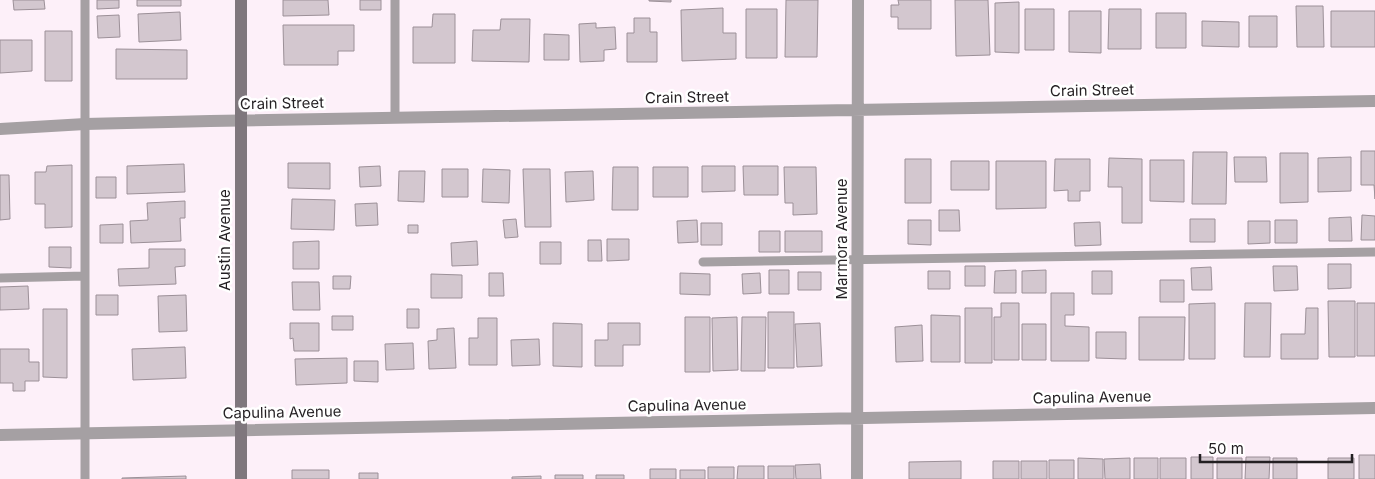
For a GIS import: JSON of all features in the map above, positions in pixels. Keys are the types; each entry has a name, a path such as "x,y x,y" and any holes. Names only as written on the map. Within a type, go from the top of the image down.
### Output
{"street":[{"name":"Austin Avenue","path":"241,0 239,121 241,479"},
{"name":"Marmora Avenue","path":"856,479 858,0"},
{"name":"Crain Street","path":"0,130 85,124 1375,101"},
{"name":"Capulina Avenue","path":"0,435 1375,408"}],"lane":[{"path":"84,479 85,0"},
{"path":"395,0 395,118"},
{"path":"703,262 1375,252"},
{"path":"0,278 85,276"}],"building":[{"path":"13,0 44,0 45,9 14,10"},
{"path":"97,0 119,0 119,8 97,9"},
{"path":"137,0 181,0 181,6 137,6"},
{"path":"283,0 328,0 329,15 283,16"},
{"path":"360,0 381,0 381,10 360,10"},
{"path":"671,0 671,2 649,1"},
{"path":"786,0 818,0 817,57 785,57"},
{"path":"898,0 931,0 931,29 898,29 898,17 891,17 891,5 899,5"},
{"path":"955,0 988,0 990,55 956,56"},
{"path":"1019,2 1019,53 995,52 995,3"},
{"path":"1296,6 1323,6 1324,47 1297,47"},
{"path":"723,8 723,33 736,33 736,59 682,61 681,10"},
{"path":"746,9 777,9 777,58 746,58"},
{"path":"1025,9 1054,9 1054,50 1025,50"},
{"path":"1109,9 1141,9 1141,49 1108,49"},
{"path":"1069,11 1101,11 1101,53 1069,52"},
{"path":"1331,11 1375,11 1375,47 1331,47"},
{"path":"180,12 181,40 139,42 138,14"},
{"path":"1156,13 1186,13 1186,48 1156,48"},
{"path":"433,14 455,14 455,63 413,63 413,27 432,27"},
{"path":"119,15 120,37 98,38 97,16"},
{"path":"1249,16 1277,16 1277,47 1249,47"},
{"path":"634,18 650,18 650,32 657,32 657,62 627,62 627,33 634,33"},
{"path":"501,19 530,19 529,62 472,61 473,30 500,30"},
{"path":"1202,21 1239,22 1239,47 1202,46"},
{"path":"596,23 596,28 615,27 616,49 604,50 604,61 580,62 579,24"},
{"path":"283,25 354,25 354,51 338,51 338,65 284,65"},
{"path":"45,31 72,31 72,81 45,81"},
{"path":"544,34 569,35 569,60 544,60"},
{"path":"0,40 32,40 32,71 0,73"},
{"path":"116,49 187,50 187,79 116,79"},
{"path":"1361,151 1375,151 1375,199 1374,185 1361,185"},
{"path":"1193,152 1227,152 1226,204 1192,204"},
{"path":"1280,153 1308,153 1308,202 1280,203"},
{"path":"1234,157 1266,157 1267,182 1235,182"},
{"path":"1351,157 1351,191 1318,192 1318,158"},
{"path":"1109,158 1142,159 1142,223 1122,223 1122,187 1108,187"},
{"path":"905,159 931,159 931,203 905,203"},
{"path":"1055,159 1090,159 1090,191 1080,191 1080,201 1068,201 1068,190 1054,191"},
{"path":"1150,160 1184,160 1184,202 1150,201"},
{"path":"951,161 989,161 989,190 951,190"},
{"path":"996,161 1046,161 1046,208 996,209"},
{"path":"288,163 330,163 330,189 288,188"},
{"path":"184,164 185,192 127,194 127,166"},
{"path":"72,165 72,227 45,228 45,204 35,204 35,172 46,172 47,166"},
{"path":"380,166 381,186 360,187 359,167"},
{"path":"702,166 735,166 735,191 702,192"},
{"path":"743,166 778,166 778,195 744,195"},
{"path":"613,167 638,167 638,210 612,210"},
{"path":"653,167 688,167 688,197 653,197"},
{"path":"784,167 816,167 817,214 793,215 793,203 785,203"},
{"path":"442,169 468,169 468,197 442,197"},
{"path":"483,169 510,170 509,203 482,202"},
{"path":"523,169 550,169 551,227 525,227"},
{"path":"399,171 425,171 424,202 398,201"},
{"path":"593,171 594,200 566,202 565,172"},
{"path":"0,175 9,175 10,219 0,220"},
{"path":"96,177 116,177 116,198 96,198"},
{"path":"292,199 335,200 334,230 291,229"},
{"path":"185,201 185,218 180,218 181,241 131,243 130,221 148,220 147,203"},
{"path":"377,203 378,225 356,226 355,204"},
{"path":"939,210 959,210 960,231 939,231"},
{"path":"1362,215 1375,216 1375,240 1361,240"},
{"path":"1351,217 1352,241 1329,241 1329,218"},
{"path":"516,219 518,237 505,238 503,220"},
{"path":"1190,219 1215,219 1215,242 1190,242"},
{"path":"697,220 698,242 678,243 677,221"},
{"path":"908,220 931,220 931,245 908,244"},
{"path":"1275,220 1297,220 1297,243 1275,243"},
{"path":"1248,221 1270,221 1270,243 1248,244"},
{"path":"1100,222 1101,245 1075,246 1074,223"},
{"path":"701,223 722,223 722,245 701,245"},
{"path":"123,224 123,243 100,243 100,225"},
{"path":"408,225 418,225 418,233 408,233"},
{"path":"759,231 780,231 780,252 759,252"},
{"path":"785,231 822,231 822,252 785,252"},
{"path":"607,239 629,239 629,260 607,261"},
{"path":"588,240 601,240 602,261 588,261"},
{"path":"319,241 319,269 293,269 293,242"},
{"path":"477,241 478,265 452,266 451,243"},
{"path":"540,242 561,242 561,264 540,264"},
{"path":"49,247 71,247 71,268 49,267"},
{"path":"149,249 185,249 185,266 175,267 176,284 119,286 118,269 149,268"},
{"path":"1328,264 1351,264 1351,288 1328,289"},
{"path":"965,266 985,266 985,286 965,286"},
{"path":"1273,266 1297,266 1298,290 1274,291"},
{"path":"1211,267 1212,290 1192,290 1191,268"},
{"path":"769,270 789,270 789,294 769,294"},
{"path":"1016,270 1016,293 994,293 995,271"},
{"path":"1046,270 1046,293 1022,293 1022,271"},
{"path":"928,271 950,271 950,289 928,289"},
{"path":"1092,271 1112,271 1112,294 1092,294"},
{"path":"798,272 821,272 821,290 798,290"},
{"path":"489,273 503,273 504,296 489,296"},
{"path":"680,273 710,274 710,295 680,294"},
{"path":"760,273 761,293 743,294 742,274"},
{"path":"431,274 462,275 462,298 431,298"},
{"path":"333,276 351,276 350,289 333,289"},
{"path":"1160,280 1184,280 1184,302 1160,302"},
{"path":"292,282 319,282 320,310 293,310"},
{"path":"28,286 29,309 0,310 0,287"},
{"path":"1051,293 1074,293 1074,315 1065,315 1065,326 1089,327 1089,361 1051,361"},
{"path":"96,295 118,295 118,315 96,315"},
{"path":"186,295 187,331 159,332 158,296"},
{"path":"1328,301 1355,301 1355,357 1329,357"},
{"path":"1001,303 1019,303 1019,360 994,360 994,317 1001,317"},
{"path":"1215,303 1215,359 1189,359 1189,304"},
{"path":"1245,303 1271,303 1270,357 1244,357"},
{"path":"1357,303 1375,303 1375,356 1357,356"},
{"path":"965,308 992,308 992,363 965,363"},
{"path":"1306,308 1318,308 1318,359 1281,359 1281,334 1305,334"},
{"path":"43,309 67,309 67,378 43,377"},
{"path":"407,309 419,309 419,328 407,328"},
{"path":"768,312 794,312 794,368 768,368"},
{"path":"931,315 960,316 960,362 931,362"},
{"path":"332,316 353,316 353,330 332,330"},
{"path":"685,317 710,317 710,372 685,372"},
{"path":"737,317 738,370 713,371 712,318"},
{"path":"742,317 766,317 765,371 741,371"},
{"path":"1139,317 1185,317 1184,360 1139,360"},
{"path":"478,318 497,318 497,365 469,365 469,338 478,338"},
{"path":"290,323 319,323 319,351 294,351 293,338 290,339"},
{"path":"553,323 582,324 582,367 553,366"},
{"path":"608,323 640,323 640,345 623,345 623,366 595,366 595,340 608,340"},
{"path":"820,323 822,366 797,367 795,324"},
{"path":"1022,324 1046,324 1046,360 1022,360"},
{"path":"922,325 923,361 896,362 895,327"},
{"path":"454,328 456,368 429,369 428,341 437,340 437,329"},
{"path":"1096,332 1126,332 1126,359 1096,358"},
{"path":"539,339 540,365 512,366 511,340"},
{"path":"413,343 414,369 386,370 385,344"},
{"path":"185,347 186,378 133,380 132,349"},
{"path":"0,349 29,349 29,362 39,362 39,381 25,381 25,391 13,391 13,383 0,383"},
{"path":"347,358 347,383 296,385 295,359"},
{"path":"354,361 378,361 378,382 354,381"},
{"path":"1359,455 1375,455 1375,479 1359,479"},
{"path":"1191,457 1213,457 1213,479 1191,479"},
{"path":"1246,457 1270,457 1269,479 1245,479"},
{"path":"1078,458 1103,459 1103,479 1078,479"},
{"path":"1130,458 1130,479 1105,479 1104,459"},
{"path":"1134,458 1158,458 1158,479 1134,479"},
{"path":"1160,458 1186,458 1186,479 1160,479"},
{"path":"1217,458 1242,458 1242,479 1217,479"},
{"path":"1273,458 1297,458 1297,479 1273,479"},
{"path":"1328,458 1354,458 1354,479 1328,479"},
{"path":"1049,460 1074,460 1074,479 1049,479"},
{"path":"961,461 961,479 909,479 909,462"},
{"path":"993,461 1019,461 1019,479 993,479"},
{"path":"1021,461 1047,461 1047,479 1021,479"},
{"path":"820,464 821,479 796,479 795,465"},
{"path":"738,466 764,466 764,479 737,479"},
{"path":"768,466 794,466 794,479 768,479"},
{"path":"708,467 734,467 734,479 708,479"},
{"path":"650,469 676,469 676,479 650,479"},
{"path":"292,470 329,470 329,479 292,479"},
{"path":"680,470 705,470 705,479 680,479"},
{"path":"359,473 378,473 378,479 359,479"},
{"path":"555,475 583,475 583,479 555,479"},
{"path":"596,475 624,475 624,479 596,479"},
{"path":"186,476 186,479 122,479 122,478"},
{"path":"541,476 541,479 512,479 512,477"}]}
